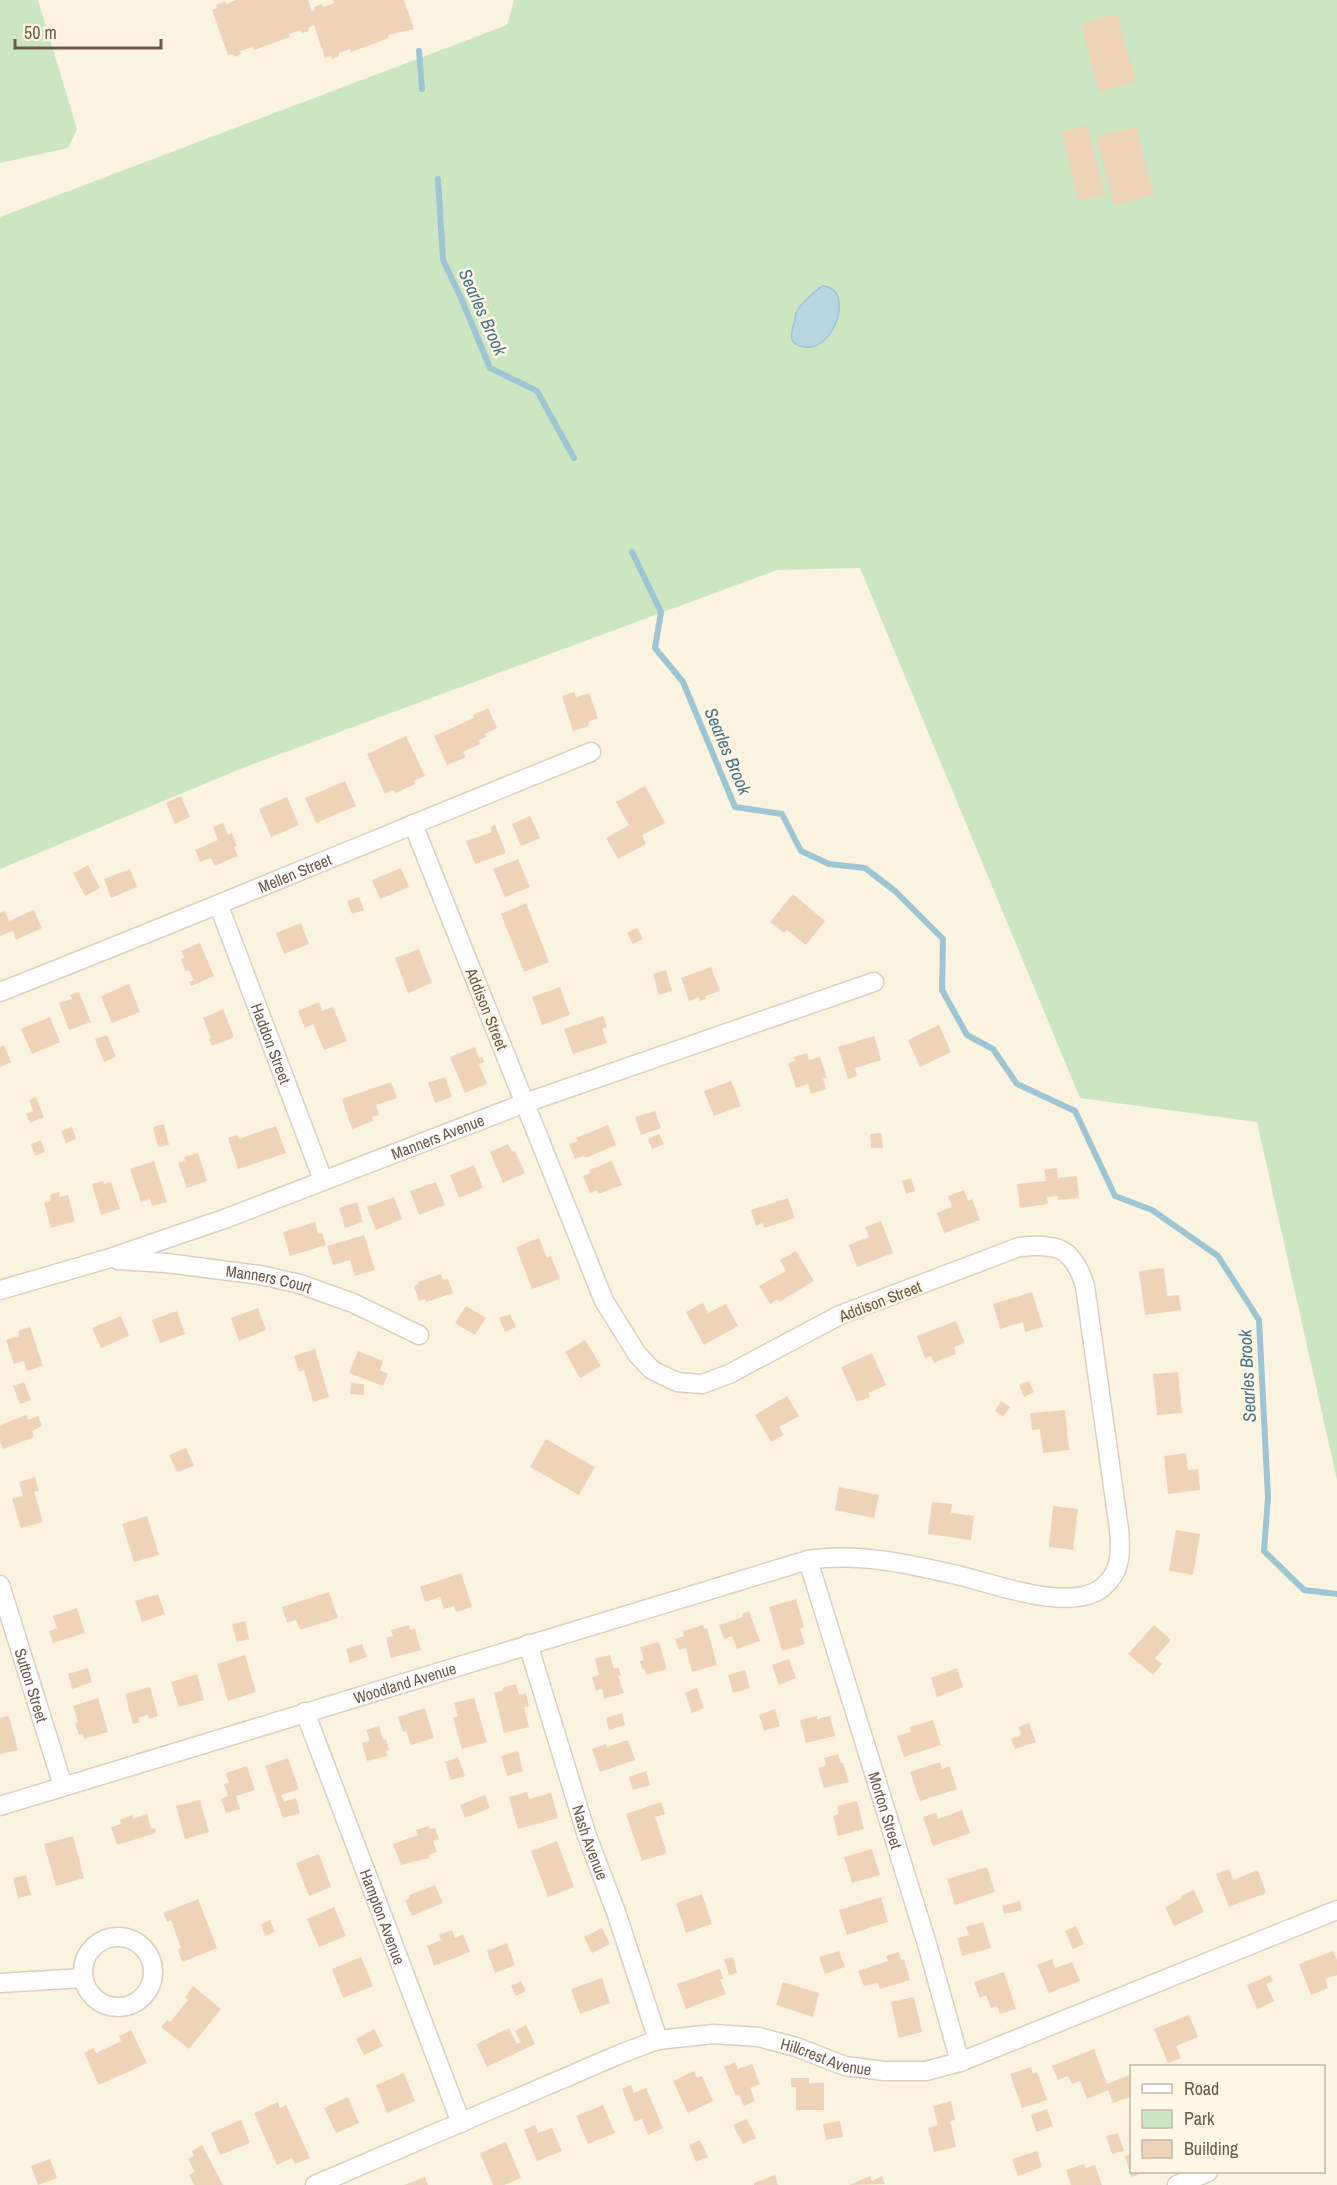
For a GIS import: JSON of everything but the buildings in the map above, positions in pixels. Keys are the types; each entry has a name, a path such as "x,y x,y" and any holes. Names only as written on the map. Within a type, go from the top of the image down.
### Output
{"street":[{"name":"Mellen Street","path":"0,992 219,906 591,752"},
{"name":"Addison Street","path":"413,824 604,1301 637,1354 652,1370 677,1382 702,1384 729,1374 840,1316 1019,1247 1042,1245 1062,1249 1079,1266 1085,1286 1121,1553 1118,1569 1102,1588 1079,1597 1050,1597 1007,1590 959,1575 895,1563 848,1557 808,1560"},
{"name":"Haddon Street","path":"219,906 323,1180"},
{"name":"Manners Avenue","path":"0,1290 107,1259 227,1218 525,1103 874,982"},
{"name":"Manners Court","path":"107,1259 166,1263 260,1275 300,1284 353,1303 420,1335"},
{"name":"Woodland Avenue","path":"0,1806 808,1560"},
{"name":"Morton Street","path":"808,1560 927,1944 960,2062"},
{"name":"Sutton Street","path":"0,1585 63,1786"},
{"name":"Nash Avenue","path":"528,1644 587,1836 616,1912 658,2040"},
{"name":"Hampton Avenue","path":"305,1712 461,2123"},
{"name":"Hillcrest Avenue","path":"315,2185 658,2040 714,2034 759,2037 796,2047 845,2066 884,2072 926,2071 960,2062 1337,1910"},
{"path":"0,1983 83,1978"},
{"path":"1177,2185 1206,2173"}],"green space":[{"path":"0,0 38,0 77,129 68,148 0,163"},
{"path":"514,0 1337,0 1337,1480 1257,1122 1080,1098 860,568 777,570 245,767 0,869 0,217 507,25"}],"water":[{"path":"823,286 833,289 838,297 837,319 825,339 816,346 799,346 791,338 796,313 809,297"}],"waterway":[{"name":"Searles Brook","path":"419,51 422,89"},
{"name":"Searles Brook","path":"438,179 443,260 490,368 537,391 574,458"},
{"name":"Searles Brook","path":"632,552 661,612 655,648 683,682 735,807 782,814 801,851 829,864 865,868 895,891 943,939 942,990 967,1035 993,1049 1017,1084 1075,1111 1115,1196 1152,1210 1218,1256 1259,1320 1268,1497 1264,1551 1304,1590 1337,1594"}]}
